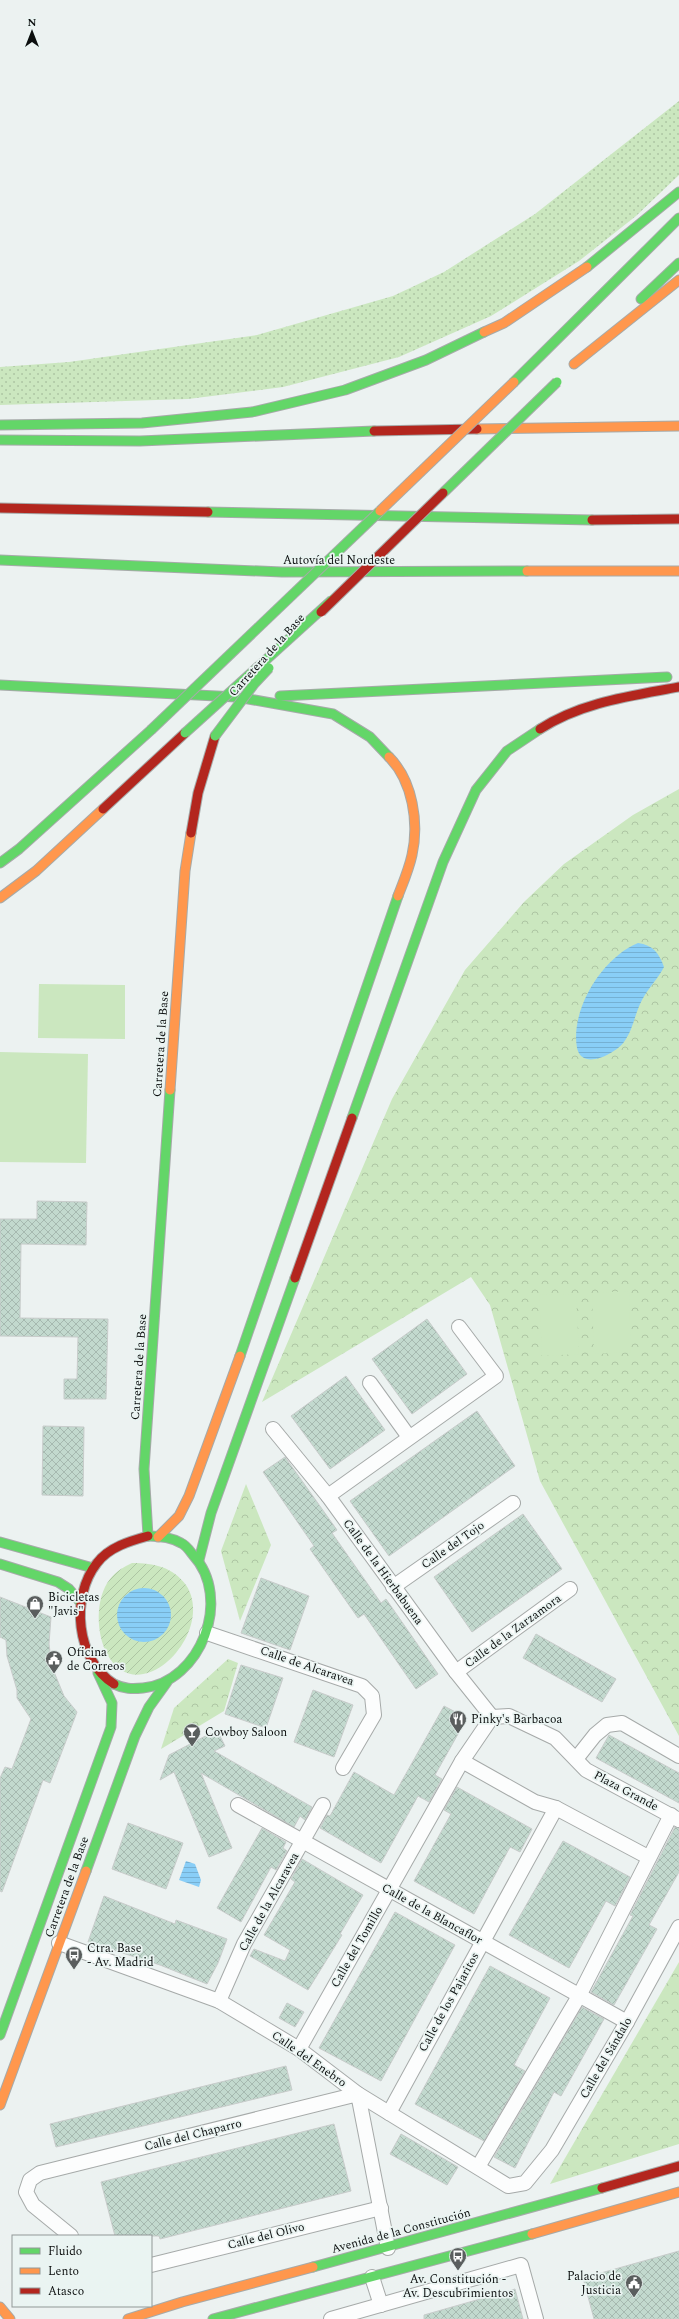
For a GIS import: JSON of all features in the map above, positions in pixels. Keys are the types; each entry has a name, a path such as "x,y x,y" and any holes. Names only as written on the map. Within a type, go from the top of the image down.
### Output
{"main road":[{"path":"0,425 142,423 244,413 346,390 426,360 504,323 581,272 679,192"},
{"path":"0,863 18,849 151,730 514,382 679,218"},
{"path":"0,898 36,870 332,600 679,263"},
{"path":"574,364 679,280"},
{"path":"613,427 679,420"},
{"path":"0,440 140,441 359,431 679,426"},
{"path":"0,508 616,521 679,520"},
{"name":"Autovía del Nordeste","path":"0,560 282,572 679,571"},
{"name":"Carretera de la Base","path":"148,1536 144,1469 185,871 198,793 215,736 254,684 332,600"},
{"path":"0,685 243,698 679,676"},
{"path":"199,1560 211,1513 444,862 476,790 507,751 556,719 606,700 679,687"},
{"path":"158,1536 178,1516 189,1496 223,1405 412,855 415,824 407,783 394,762 370,737 333,714 243,698"},
{"path":"148,1536 158,1536 182,1543 199,1560 209,1585 211,1609 207,1632 195,1658 167,1682 144,1690 123,1689 98,1673 88,1655 81,1626 81,1603 85,1585 94,1568 108,1553 127,1542 148,1536"},
{"path":"0,1542 94,1568"},
{"path":"0,1564 58,1582 70,1589 81,1603"},
{"name":"Carretera de la Base","path":"0,2035 111,1727 112,1703 98,1673"},
{"name":"Carretera de la Base","path":"0,2105 135,1736 149,1707 167,1682"},
{"name":"Avenida de la Constitución","path":"128,2319 182,2302 388,2248 679,2166"},
{"path":"213,2319 372,2277 679,2192"},
{"path":"0,2307 11,2318"}],"street":[{"path":"328,1496 496,1376 459,1327"},
{"path":"370,1383 409,1437"},
{"name":"Calle de la Hierbabuena","path":"273,1429 328,1496 392,1587 492,1717"},
{"name":"Calle del Tojo","path":"392,1587 513,1503"},
{"name":"Calle de la Zarzamora","path":"456,1672 570,1589"},
{"name":"Calle de Alcaravea","path":"207,1632 362,1686 372,1696 374,1715 343,1768"},
{"name":"Plaza Grande","path":"478,2167 579,1996 648,1856 675,1818 586,1770 555,1738 509,1716 492,1717"},
{"path":"492,1717 462,1761 536,1802 556,1808 648,1856"},
{"path":"576,1759 595,1735 607,1725 622,1723 679,1756"},
{"name":"Calle del Tomillo","path":"299,2049 462,1761"},
{"name":"Calle de la Blancaflor","path":"238,1805 627,2022"},
{"name":"Calle de la Alcaravea","path":"219,2001 244,1944 323,1805"},
{"name":"Calle de los Pajaritos","path":"389,2113 556,1808"},
{"name":"Calle del Sándalo","path":"525,2183 552,2150 627,2022 679,1927"},
{"name":"Calle del Enebro","path":"59,1944 219,2001 299,2049 358,2094 508,2186 525,2183"},
{"path":"358,2094 388,2248"},
{"name":"Calle del Chaparro","path":"69,2235 33,2205 26,2192 30,2180 40,2173 358,2094"},
{"name":"Calle del Olivo","path":"152,2265 381,2208"},
{"path":"331,2319 521,2265 536,2319"},
{"path":"372,2277 381,2305"}],"green space":[{"path":"679,101 679,175 636,216 579,261 491,316 399,357 283,387 188,399 0,405 0,367 69,362 257,335 393,296 444,272 535,214"},
{"path":"679,789 679,1736 540,1481 490,1305 471,1277 262,1402 392,1099 465,970 524,902 564,864 633,815"},
{"path":"39,984 125,985 125,1039 38,1038"},
{"path":"0,1052 88,1054 86,1163 0,1162"},
{"path":"629,1291 631,1352 594,1354 592,1293"},
{"path":"576,1294 579,1354 542,1356 539,1295"},
{"path":"246,1484 271,1545 240,1621 221,1551"},
{"path":"132,1563 155,1565 175,1574 186,1585 193,1604 191,1624 183,1643 170,1659 154,1670 137,1675 121,1670 107,1654 103,1646 99,1626 100,1606 105,1587 115,1574"},
{"path":"228,1659 238,1663 224,1711 161,1749 174,1708"},
{"path":"679,1962 679,2144 550,2184"}],"water":[{"path":"638,943 655,950 664,967 642,1000 630,1032 620,1047 599,1058 585,1058 580,1055 577,1048 576,1033 584,1001 601,972 625,950"},
{"path":"144,1588 154,1590 163,1596 169,1605 171,1615 169,1625 163,1634 154,1640 144,1642 134,1640 125,1634 119,1625 117,1615 119,1605 125,1596 134,1590"},
{"path":"186,1861 195,1864 201,1880 199,1887 179,1880"}],"building":[{"path":"37,1201 87,1202 86,1245 21,1244 20,1318 108,1319 106,1399 64,1399 64,1379 77,1379 78,1337 0,1336 0,1219 37,1219"},
{"path":"427,1319 467,1374 412,1414 372,1359"},
{"path":"346,1376 385,1430 330,1469 291,1416"},
{"path":"477,1411 515,1466 389,1556 350,1501"},
{"path":"43,1426 84,1427 83,1496 42,1495"},
{"path":"285,1457 337,1530 332,1533 381,1603 386,1599 438,1674 416,1689 364,1614 358,1618 310,1549 314,1546 263,1472"},
{"path":"523,1514 562,1569 472,1632 434,1577"},
{"path":"261,1578 309,1596 290,1650 241,1633"},
{"path":"0,1597 51,1617 49,1644 52,1667 64,1696 77,1712 50,1783 43,1780 2,1892 0,1891 0,1778 5,1767 12,1769 31,1719 17,1698 17,1690 7,1656 6,1640 0,1637"},
{"path":"536,1634 616,1679 602,1702 523,1658"},
{"path":"241,1665 283,1678 266,1728 225,1714"},
{"path":"313,1690 353,1705 334,1757 294,1742"},
{"path":"444,1706 467,1718 435,1775 442,1779 429,1802 418,1796 381,1863 320,1828 327,1815 330,1816 354,1772 394,1795"},
{"path":"217,1730 225,1746 214,1751 312,1807 305,1820 300,1816 294,1827 201,1773 232,1848 209,1857 174,1772 160,1780 169,1755"},
{"path":"609,1735 679,1773 679,1803 596,1758"},
{"path":"457,1787 532,1829 520,1852 510,1847 474,1914 414,1881 451,1814 444,1810"},
{"path":"128,1823 183,1843 166,1889 112,1869"},
{"path":"675,1827 679,1828 679,1872 649,1925 657,1929 614,2005 591,1992 633,1916 630,1915"},
{"path":"262,1828 286,1842 283,1848 287,1851 276,1870 271,1867 241,1922 217,1908"},
{"path":"563,1841 630,1877 615,1906 606,1901 569,1968 509,1935"},
{"path":"302,1859 363,1895 340,1934 342,1935 308,1990 250,1956 254,1949 285,1961 290,1950 264,1935 295,1882 291,1879"},
{"path":"104,1896 175,1924 176,1920 227,1939 218,1963 207,1984 160,1965 88,1942"},
{"path":"395,1912 455,1945 381,2081 319,2048"},
{"path":"490,1966 550,1998 514,2065 525,2071 484,2141 415,2104"},
{"path":"287,2003 304,2012 295,2027 279,2018"},
{"path":"582,2007 604,2019 561,2096 554,2092 515,2168 494,2157"},
{"path":"286,2066 292,2090 56,2147 50,2124"},
{"path":"334,2124 351,2191 160,2239 159,2236 152,2235 115,2235 101,2182"},
{"path":"401,2134 458,2167 447,2185 390,2154"},
{"name":"Palacio de Justicia","path":"679,2251 679,2319 594,2319 583,2278"},
{"path":"515,2289 523,2319 424,2319 424,2315"}],"traffic: fast":[{"path":"587,267 679,192"},
{"path":"514,382 679,218"},
{"path":"641,299 679,263"},
{"path":"0,425 142,423 252,412 345,390 426,360 484,332"},
{"path":"443,493 557,382"},
{"path":"0,440 140,441 374,431"},
{"path":"151,730 380,511"},
{"path":"208,512 592,520"},
{"path":"0,560 282,572 527,571"},
{"path":"185,733 332,600"},
{"path":"215,736 254,684 269,668"},
{"path":"280,696 667,677"},
{"path":"0,685 236,697"},
{"path":"243,698 333,714 370,737 389,757"},
{"path":"352,1118 443,862 476,790 507,751 540,729"},
{"path":"0,863 19,849 151,730"},
{"path":"240,1356 398,896"},
{"path":"148,1536 144,1469 170,1090"},
{"path":"199,1560 211,1513 295,1278"},
{"path":"114,1684 128,1688 143,1688 163,1682 181,1671 195,1655 205,1635 210,1614 210,1593 205,1573 193,1555 183,1544 173,1539 148,1536"},
{"path":"0,1542 93,1568"},
{"path":"0,1564 58,1582 69,1589 81,1603"},
{"path":"0,2035 111,1727 112,1703 98,1673"},
{"path":"86,1871 135,1736 149,1707 167,1682"},
{"path":"313,2267 602,2188"},
{"path":"213,2319 532,2234"}],"traffic: slow":[{"path":"484,332 504,323 587,267"},
{"path":"574,364 679,280"},
{"path":"380,511 514,382"},
{"path":"477,429 679,426"},
{"path":"527,571 679,571"},
{"path":"389,757 404,778 409,790 415,830 412,855 408,871 398,896"},
{"path":"0,898 36,871 103,809"},
{"path":"170,1090 185,871 191,833"},
{"path":"158,1537 179,1516 189,1496 240,1356"},
{"path":"0,2105 86,1871"},
{"path":"532,2234 679,2192"},
{"path":"128,2319 182,2302 313,2267"},
{"path":"0,2307 10,2319"}],"traffic: jam":[{"path":"374,431 477,429"},
{"path":"321,612 443,493"},
{"path":"0,508 208,512"},
{"path":"592,520 679,519"},
{"path":"540,729 573,712 590,706 625,697 679,687"},
{"path":"103,809 185,733"},
{"path":"191,833 198,793 215,736"},
{"path":"295,1278 352,1118"},
{"path":"114,1684 101,1673 92,1660 85,1644 81,1627 80,1610 83,1593 88,1577 102,1557 120,1545 148,1536"},
{"path":"602,2188 679,2166"}],"place":[{"name":"Bicicletas \"Javis\"","path":"35,1619"},
{"name":"Oficina de Correos","path":"54,1674"},
{"name":"Pinky's Barbacoa","path":"458,1734"},
{"name":"Cowboy Saloon","path":"192,1747"},
{"name":"Ctra. Base - Av. Madrid","path":"74,1970"},
{"name":"Av. Constitución - Av. Descubrimientos","path":"458,2271"},
{"name":"Palacio de Justicia","path":"634,2298"}]}
